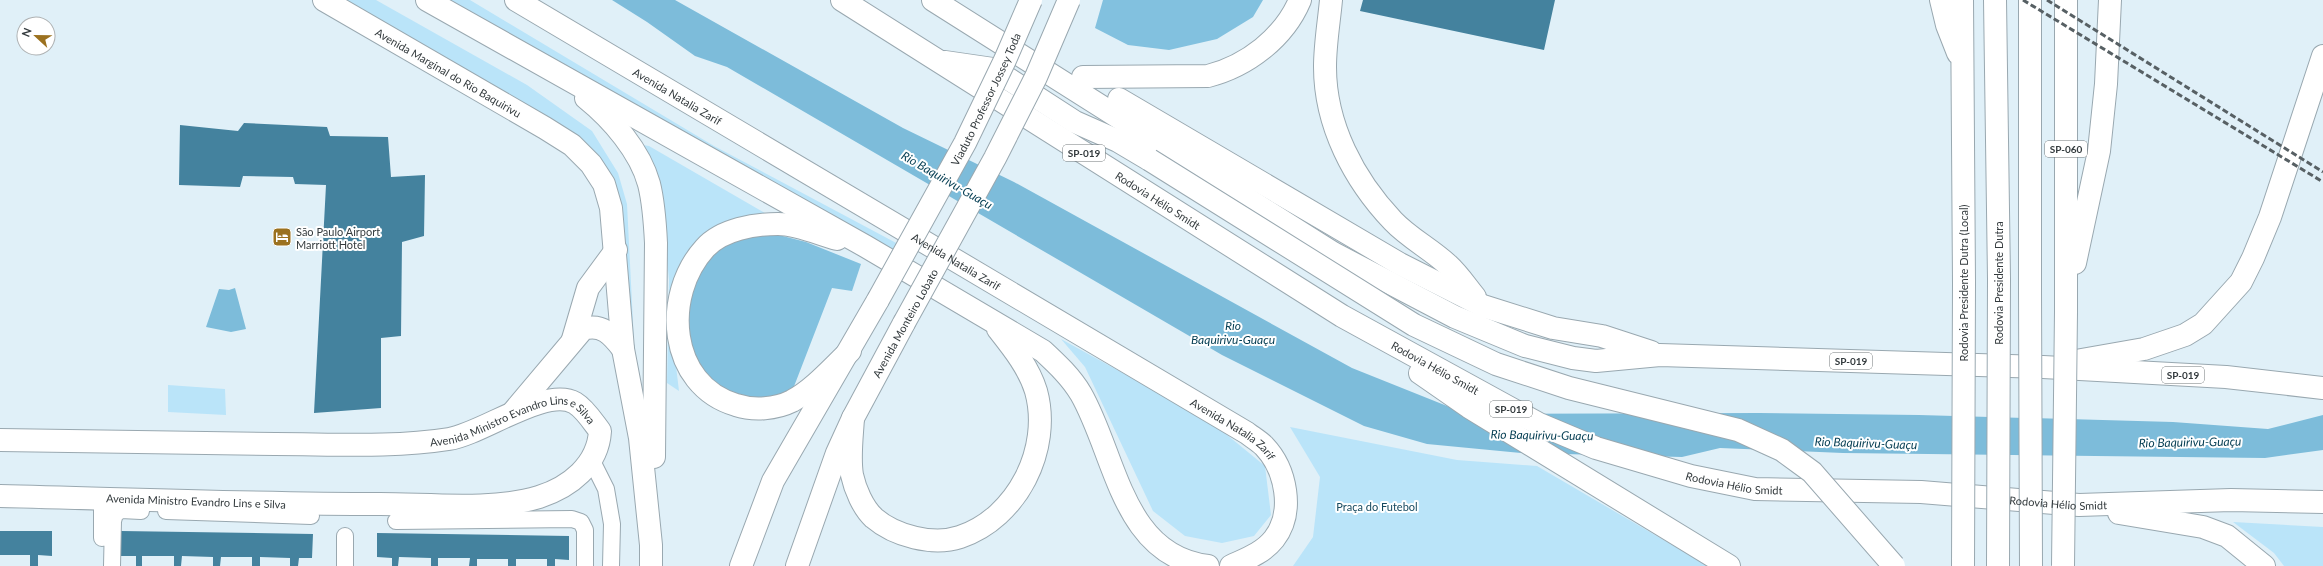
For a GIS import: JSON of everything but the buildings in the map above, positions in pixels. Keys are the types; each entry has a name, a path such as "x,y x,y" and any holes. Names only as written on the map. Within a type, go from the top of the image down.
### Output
{"main road":[{"name":"Avenida Marginal do Rio Baquirivu","path":"324,0 572,145 591,164 604,184 611,208 616,250 623,349 640,438 651,556"},
{"path":"427,0 865,246 1043,351 1063,370 1081,394 1129,507 1146,533 1169,553 1195,564 1208,566"},
{"name":"Avenida Natalia Zarif","path":"516,0 1247,433 1264,446 1278,466 1284,486 1287,511 1275,539 1256,555 1231,566"},
{"name":"Rodovia Hélio Smidt","path":"842,0 1334,311 1539,424 1596,448 1691,476 1755,488 1921,492 2079,505 2231,500 2323,502"},
{"name":"SP-019","path":"934,0 1333,253 1455,317 1525,346 1573,358 1596,361 1660,355 2043,367 2226,377 2323,388"},
{"name":"SP-019","path":"961,0 1083,77 1400,264 1483,306 1553,328 1602,336 1660,355"},
{"name":"Viaduto Professor Jossey Toda","path":"850,351 965,144 1005,60 1031,0"},
{"name":"Avenida Monteiro Lobato","path":"798,566 837,453 853,418 995,158 1036,77 1069,0"},
{"path":"1083,77 1208,76 1226,71 1254,55 1283,29 1300,0"},
{"path":"1331,0 1325,67 1333,120 1343,149 1370,194 1394,222 1418,244 1447,264 1483,306"},
{"path":"1941,0 1947,25 1962,63"},
{"name":"Rodovia Presidente Dutra (Local)","path":"1962,0 1964,283 1963,566"},
{"name":"Rodovia Presidente Dutra","path":"1995,0 1999,279 1998,566"},
{"name":"SP-060","path":"2030,0 2031,566"},
{"name":"SP-060","path":"2063,566 2066,305 2066,0"},
{"path":"2066,305 2099,151 2106,84 2110,0"},
{"path":"967,20 999,59 1080,110 1118,141"},
{"path":"2043,367 2114,353 2144,349 2168,342 2203,324 2223,304 2241,282 2270,217 2323,56"},
{"path":"938,61 993,69 1075,122 1118,141 1150,160 1414,325 1496,364 1569,388 1738,430 1782,450 1812,472 1894,566"},
{"path":"551,69 598,107 620,132 635,156 648,183 654,212 656,243 654,324 654,525 651,556"},
{"path":"850,351 813,385 792,401 765,408 749,409 731,404 702,387 688,366 679,344 677,320 679,298 690,268 706,247 723,235 741,228 780,224 865,246"},
{"path":"573,339 588,288 616,250"},
{"path":"1334,311 1469,407 1729,566"},
{"path":"853,418 852,475 861,498 874,518 900,532 935,540 959,538 980,528 1002,513 1019,490 1030,467 1040,440 1040,414 1036,390 1026,369 1012,346 990,319"},
{"path":"510,415 545,376 573,339 583,329 594,327 609,332 623,349"},
{"path":"741,566 774,480 850,351"},
{"path":"545,376 574,402"},
{"name":"Avenida Ministro Evandro Lins e Silva","path":"0,440 328,444 412,443 451,439 534,404 560,400 574,402 600,431 599,445 592,461 565,486 540,496 496,504 285,504 0,496"},
{"path":"2079,505 2203,527 2227,536 2264,566"}],"street":[{"path":"592,461 606,489 612,524 611,566"},
{"path":"101,566 102,498"},
{"path":"112,566 113,521 115,514 121,510 311,516"},
{"path":"396,522 572,519 581,522 585,530 585,566"},
{"path":"345,536 345,566"}],"green space":[{"path":"336,0 376,0 527,85 592,131 618,173 627,204 636,382 607,180"},
{"path":"450,0 470,0 714,146 900,245 895,255 526,47"},
{"path":"643,145 649,146 772,217 676,366 679,391 667,383 669,280 666,249"},
{"path":"1061,339 1210,421 1265,466 1271,515 1254,536 1222,543 1185,536 1153,511 1085,367"},
{"path":"168,385 225,389 226,415 168,412"},
{"name":"Praça do Futebol","path":"1290,427 1457,460 1537,466 1708,566 1293,566 1313,537 1320,477"},
{"path":"2233,522 2323,527 2323,566 2284,566 2274,553"}],"shaded area":[{"path":"1103,0 1263,0 1253,17 1217,39 1169,50 1128,45 1095,28"},
{"path":"771,233 806,242 861,264 852,291 832,288 793,389 766,398 749,399 732,394 724,389 715,383 701,368 696,360 691,345 688,329 688,312 694,287 704,264 712,254 725,244 740,238"}],"water":[{"name":"Rio Baquirivu-Guaçu","path":"612,0 675,0 903,128 1014,182 1352,368 1467,414 1759,413 1919,415 2173,422 2268,429 2323,415 2323,450 2265,458 1843,453 1720,448 1682,457 1521,453 1427,444 1364,426 1222,355 727,67 695,56 647,22"},
{"path":"235,288 246,329 231,332 206,327 219,289 229,290"}],"railway":[{"path":"2023,0 2323,182"},
{"path":"2047,0 2323,172"}],"place":[{"name":"São Paulo Airport Marriott Hotel","path":"282,237"}]}
